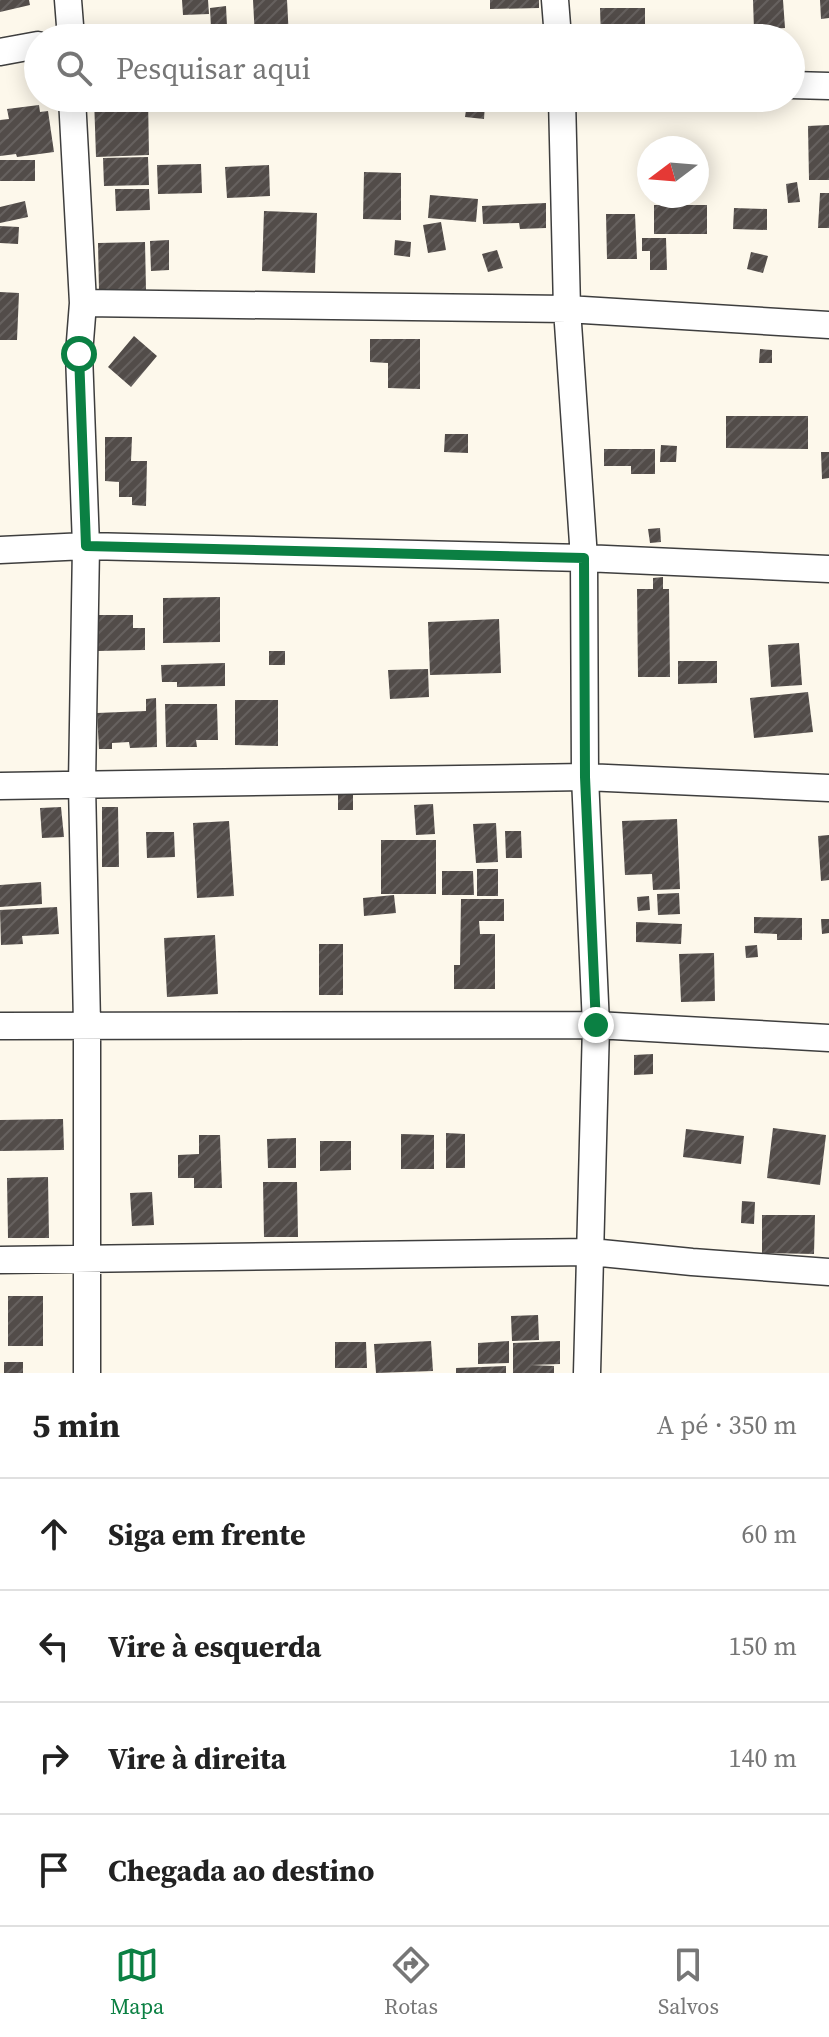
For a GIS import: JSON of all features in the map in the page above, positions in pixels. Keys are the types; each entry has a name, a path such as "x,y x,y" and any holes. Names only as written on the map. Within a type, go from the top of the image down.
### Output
{"street":[{"path":"68,0 70,24"},
{"path":"555,0 557,24"},
{"path":"0,52 24,48"},
{"path":"805,85 829,86"},
{"path":"73,112 83,303 79,354 86,546 82,784 87,1024 87,1373"},
{"path":"562,112 567,309 584,558 585,777 596,1025 587,1373"},
{"path":"83,303 567,309 829,325"},
{"path":"0,550 86,546 584,558 829,569"},
{"path":"0,786 585,777 829,788"},
{"path":"0,1026 596,1025 829,1038"},
{"path":"0,1260 591,1252 829,1272"}],"building":[{"path":"0,0 29,0 30,5 0,12"},
{"path":"182,0 208,0 209,14 183,15"},
{"path":"253,0 287,0 288,24 254,24"},
{"path":"490,0 539,0 539,8 490,9"},
{"path":"753,0 783,0 785,24 754,24"},
{"path":"820,0 829,0 829,18 821,19"},
{"path":"226,6 227,24 211,24 210,8"},
{"path":"600,8 645,8 645,24 601,24"},
{"path":"24,107 24,112 48,112 54,152 0,156 0,120 9,119 7,109"},
{"path":"94,112 148,112 149,155 96,157"},
{"path":"466,112 484,112 484,119 465,117"},
{"path":"829,125 829,180 809,180 808,126"},
{"path":"148,157 149,185 104,186 103,158"},
{"path":"0,160 35,160 35,181 0,181"},
{"path":"201,164 202,193 158,194 157,165"},
{"path":"269,165 270,196 227,198 225,167"},
{"path":"364,172 401,173 401,220 363,219"},
{"path":"797,182 800,202 788,203 786,184"},
{"path":"115,189 149,189 150,210 116,211"},
{"path":"820,193 829,193 829,228 818,228"},
{"path":"430,195 478,199 476,222 428,218"},
{"path":"25,201 28,217 0,223 0,207"},
{"path":"546,203 546,228 520,229 519,223 483,224 482,206"},
{"path":"654,208 707,208 707,234 654,234"},
{"path":"734,208 767,209 767,230 733,229"},
{"path":"264,211 317,213 315,273 262,271"},
{"path":"606,214 635,214 637,259 607,259"},
{"path":"441,222 446,250 428,253 423,225"},
{"path":"0,226 19,227 18,244 0,243"},
{"path":"642,238 666,238 667,270 650,270 650,251 642,251"},
{"path":"169,240 169,270 151,271 150,241"},
{"path":"395,240 411,242 410,257 394,255"},
{"path":"145,242 146,290 99,291 98,243"},
{"path":"497,250 503,268 488,272 482,254"},
{"path":"751,252 768,256 763,273 747,269"},
{"path":"0,292 19,293 17,340 0,340"},
{"path":"134,336 157,356 131,387 108,367"},
{"path":"370,339 420,339 420,389 388,388 388,363 370,362"},
{"path":"760,349 772,350 772,363 759,363"},
{"path":"726,416 808,416 808,449 726,448"},
{"path":"445,434 468,434 468,453 444,452"},
{"path":"105,437 132,437 131,461 147,461 146,506 132,505 132,497 119,497 119,482 105,481"},
{"path":"661,445 677,446 676,462 660,462"},
{"path":"604,449 655,449 655,474 631,474 631,466 604,466"},
{"path":"821,452 829,452 829,478 822,479"},
{"path":"660,528 661,542 650,543 648,529"},
{"path":"663,577 663,589 669,589 670,677 638,677 637,589 653,589 653,578"},
{"path":"220,597 220,642 163,643 163,598"},
{"path":"97,615 133,615 133,628 145,628 145,650 97,651"},
{"path":"499,619 501,673 430,675 428,622"},
{"path":"799,643 802,685 771,687 768,645"},
{"path":"269,651 285,651 285,665 269,665"},
{"path":"678,661 717,661 717,683 678,684"},
{"path":"225,663 225,686 177,687 177,682 162,682 161,665"},
{"path":"428,669 429,697 390,699 388,670"},
{"path":"808,692 813,732 754,738 750,698"},
{"path":"156,698 157,747 130,748 129,742 112,743 112,749 99,749 97,713 146,711 146,699"},
{"path":"235,700 278,700 278,746 235,745"},
{"path":"165,704 217,704 218,740 196,740 197,747 166,747"},
{"path":"338,793 353,793 353,810 338,810"},
{"path":"433,804 435,834 416,835 414,805"},
{"path":"61,807 64,837 42,838 40,808"},
{"path":"102,807 118,807 119,867 102,867"},
{"path":"677,819 680,889 653,890 652,874 625,875 622,821"},
{"path":"229,821 234,896 197,898 193,823"},
{"path":"496,823 498,862 476,863 473,824"},
{"path":"505,831 521,831 522,858 506,858"},
{"path":"146,832 174,832 175,857 147,858"},
{"path":"829,835 829,880 821,881 818,836"},
{"path":"381,840 436,840 436,894 381,894"},
{"path":"477,869 498,869 498,896 477,896"},
{"path":"442,871 473,871 474,895 442,895"},
{"path":"41,882 42,904 0,907 0,885"},
{"path":"679,893 680,914 658,915 657,894"},
{"path":"394,895 396,913 364,916 363,898"},
{"path":"649,896 650,910 638,911 637,897"},
{"path":"461,899 504,899 504,921 479,921 480,934 495,934 495,989 454,989 454,965 460,965"},
{"path":"57,907 59,934 22,936 23,944 1,945 0,910"},
{"path":"754,917 802,918 802,940 777,940 777,934 754,933"},
{"path":"821,919 829,919 829,933 822,934"},
{"path":"636,922 682,924 681,944 636,942"},
{"path":"215,935 218,994 167,997 164,938"},
{"path":"319,944 343,944 343,995 319,995"},
{"path":"757,945 758,957 746,958 745,946"},
{"path":"714,953 715,1001 681,1002 679,954"},
{"path":"653,1054 653,1074 634,1075 634,1055"},
{"path":"63,1119 64,1150 0,1151 0,1120"},
{"path":"773,1128 826,1135 820,1185 767,1178"},
{"path":"686,1129 744,1136 741,1164 683,1157"},
{"path":"446,1133 465,1134 465,1168 446,1168"},
{"path":"401,1134 434,1135 434,1169 401,1169"},
{"path":"199,1135 220,1135 222,1188 194,1188 194,1178 178,1178 178,1155 199,1154"},
{"path":"296,1138 296,1168 268,1168 267,1139"},
{"path":"320,1141 351,1141 351,1170 320,1171"},
{"path":"48,1177 49,1238 8,1238 7,1178"},
{"path":"263,1182 297,1182 298,1237 264,1237"},
{"path":"152,1192 154,1225 132,1226 130,1193"},
{"path":"742,1201 755,1202 754,1224 741,1223"},
{"path":"762,1215 815,1215 814,1254 762,1253"},
{"path":"8,1296 43,1296 43,1346 8,1346"},
{"path":"538,1315 539,1340 512,1341 511,1316"},
{"path":"431,1341 433,1371 376,1373 374,1344"},
{"path":"509,1341 509,1363 478,1364 478,1343"},
{"path":"560,1341 560,1364 531,1365 554,1366 554,1373 513,1373 513,1343"},
{"path":"335,1342 366,1342 367,1368 335,1368"},
{"path":"4,1362 23,1362 23,1373 4,1373"},
{"path":"506,1366 506,1373 456,1373 456,1368"}],"route":[{"path":"79,354 86,546 584,558 585,777 596,1025"}]}
